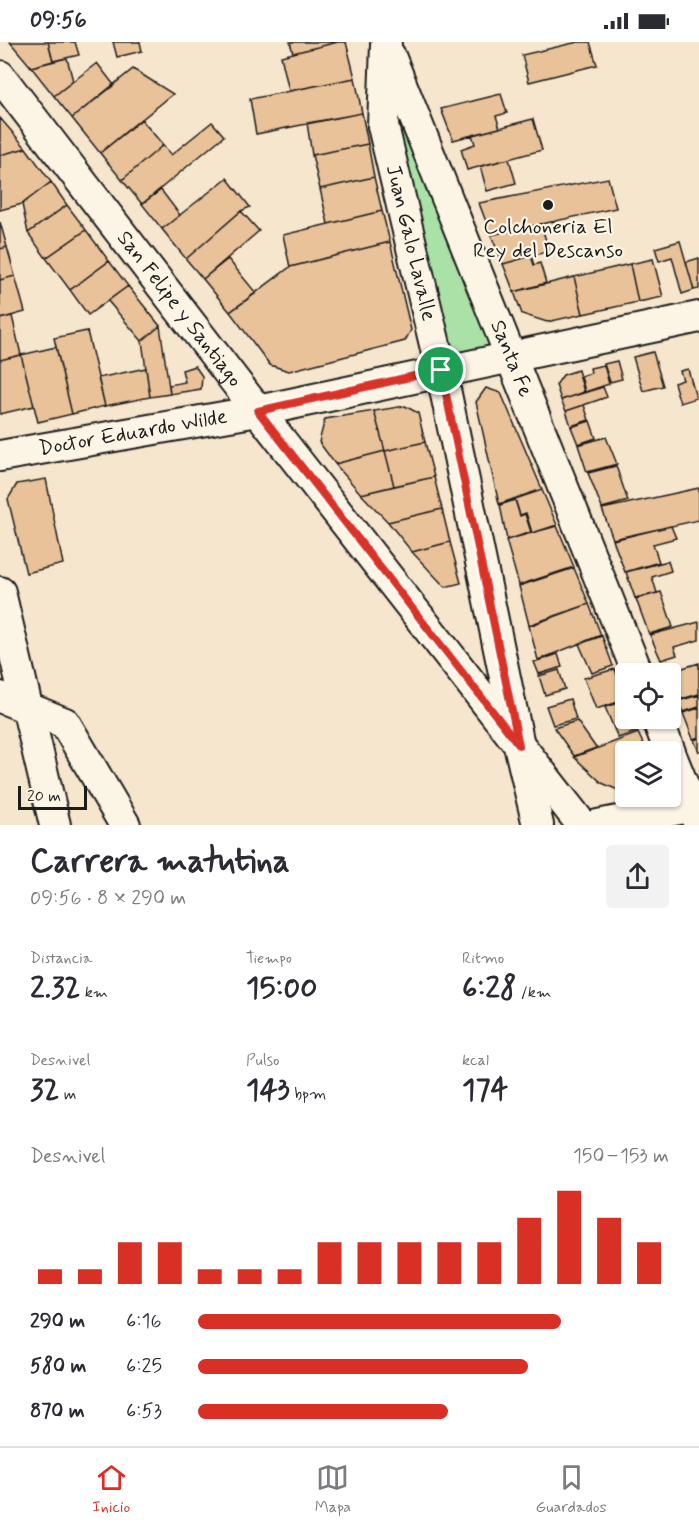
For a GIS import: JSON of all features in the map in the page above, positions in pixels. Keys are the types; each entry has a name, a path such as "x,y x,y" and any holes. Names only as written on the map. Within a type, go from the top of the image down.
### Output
{"street":[{"name":"Santa Fe","path":"385,43 634,663"},
{"name":"Juan Galo Lavalle","path":"385,43 383,126 441,370 519,745 538,825"},
{"name":"San Felipe y Santiago","path":"0,76 258,411 582,825"},
{"name":"Doctor Eduardo Wilde","path":"0,456 258,411 699,316"},
{"path":"0,592 13,701 55,825"},
{"path":"13,701 65,723 125,825"},
{"path":"598,825 697,812 681,776"}],"green space":[{"path":"386,54 506,355 443,367 385,127"}],"building":[{"path":"10,42 48,42 53,61 31,67"},
{"path":"48,42 75,42 79,55 53,61"},
{"path":"113,42 140,42 142,51 117,57"},
{"path":"290,42 338,42 293,53"},
{"path":"346,42 355,78 289,91 281,56"},
{"path":"578,42 590,42 597,65 529,82 522,55"},
{"path":"67,58 73,81 54,96 31,67"},
{"path":"97,63 114,85 72,118 54,96"},
{"path":"133,69 173,94 100,153 72,118"},
{"path":"355,78 362,113 256,134 250,99"},
{"path":"501,94 507,113 496,116 500,128 453,140 441,109"},
{"path":"362,113 368,144 312,155 307,123"},
{"path":"0,118 26,148 0,155"},
{"path":"141,119 163,145 122,180 100,153"},
{"path":"533,119 542,150 467,170 461,149 475,144 472,135"},
{"path":"212,122 224,136 142,204 122,180 163,145 171,155"},
{"path":"368,144 374,177 320,189 312,155"},
{"path":"26,148 51,182 22,204 0,210 0,155"},
{"path":"509,159 516,183 487,191 480,166"},
{"path":"374,177 382,211 328,224 320,189"},
{"path":"227,178 250,207 241,211 186,259 162,229"},
{"name":"Colchoneria El Rey del Descanso","path":"608,178 616,208 491,235 479,203"},
{"path":"51,182 67,205 28,233 22,204"},
{"path":"161,190 180,215 162,229 142,204"},
{"path":"67,205 86,230 46,258 28,233"},
{"path":"241,211 259,231 203,279 186,259"},
{"path":"382,211 390,242 290,267 283,235"},
{"path":"0,222 7,247 0,249"},
{"path":"541,224 549,251 503,264 491,235"},
{"path":"86,230 109,261 70,290 46,258"},
{"path":"680,241 694,290 682,294 672,257 659,261 655,248"},
{"path":"390,242 411,330 405,341 289,371 270,365 230,312 290,267"},
{"path":"7,247 15,276 0,280 0,249"},
{"path":"531,256 534,265 540,263 546,283 514,292 503,264"},
{"path":"699,258 699,289 694,290 686,262"},
{"path":"228,259 256,293 230,312 203,279"},
{"path":"653,259 663,297 638,302 630,264"},
{"path":"109,261 128,286 88,315 70,290"},
{"path":"630,264 638,302 583,314 574,277"},
{"path":"15,276 25,312 0,319 0,280"},
{"path":"574,277 583,314 547,322 522,314 514,292"},
{"path":"128,286 160,326 142,341 108,301"},
{"path":"12,316 21,355 0,360 0,319"},
{"path":"160,326 170,394 150,397 142,341"},
{"path":"87,331 105,406 72,414 54,338"},
{"path":"56,347 72,414 38,422 21,355"},
{"path":"653,352 663,386 643,391 633,357"},
{"path":"21,355 34,406 0,414 0,360"},
{"path":"617,361 622,379 610,382 604,364"},
{"path":"604,365 609,384 585,392 581,376 591,373 590,368"},
{"path":"195,366 202,376 201,389 170,394 169,385 185,382 182,370"},
{"path":"146,368 150,397 105,406 98,378"},
{"path":"688,369 696,398 680,403 674,383 683,380 680,371"},
{"path":"578,370 584,392 561,400 556,385 563,375"},
{"path":"603,387 607,397 566,411 561,400"},
{"path":"486,388 501,393 542,489 499,504 476,402"},
{"path":"584,405 589,420 571,426 566,411"},
{"path":"405,406 418,413 425,442 385,451 374,411"},
{"path":"374,411 385,451 335,464 319,442 325,419"},
{"path":"590,421 596,438 578,444 571,427"},
{"path":"606,437 617,464 587,472 578,445"},
{"path":"425,442 434,477 394,486 385,451"},
{"path":"385,451 394,486 361,494 335,464"},
{"path":"616,466 628,501 602,508 588,473"},
{"path":"434,477 442,509 388,522 361,494"},
{"path":"46,479 63,564 26,573 8,499 17,484"},
{"path":"699,488 699,520 613,539 602,509"},
{"path":"542,490 557,525 532,533 526,513 520,515 515,499"},
{"path":"515,500 520,516 525,514 531,532 507,540 500,505"},
{"path":"442,509 450,542 412,552 388,522"},
{"path":"557,526 574,567 519,585 506,540"},
{"path":"671,526 676,538 653,544 659,562 625,572 613,540"},
{"path":"450,542 461,583 445,587 412,552"},
{"path":"668,561 671,571 652,577 657,593 635,598 626,572"},
{"path":"574,568 589,604 529,625 519,586"},
{"path":"661,592 673,627 649,634 636,599"},
{"path":"589,604 601,635 538,660 529,626"},
{"path":"699,622 699,640 674,647 677,655 661,660 650,635"},
{"path":"602,636 613,666 592,673 579,644"},
{"path":"558,654 562,667 539,674 534,662"},
{"path":"699,663 699,694 681,699 681,668"},
{"path":"615,669 615,703 596,709 584,678"},
{"path":"559,670 565,689 545,695 539,676"},
{"path":"699,695 699,707 683,712 681,700"},
{"path":"570,699 576,719 553,725 546,706"},
{"path":"615,704 615,729 637,729 638,731 618,738 605,707"},
{"path":"699,708 699,737 693,739 683,713"},
{"path":"577,721 596,748 574,756 554,728"},
{"path":"638,733 642,741 617,741"},
{"path":"699,738 699,752 694,740"},
{"path":"615,742 615,789 602,783 574,757"}],"place":[{"name":"Colchoneria El Rey del Descanso","path":"548,205"}],"route":[{"path":"441,370 504,670 519,745 258,411 441,370"}]}
